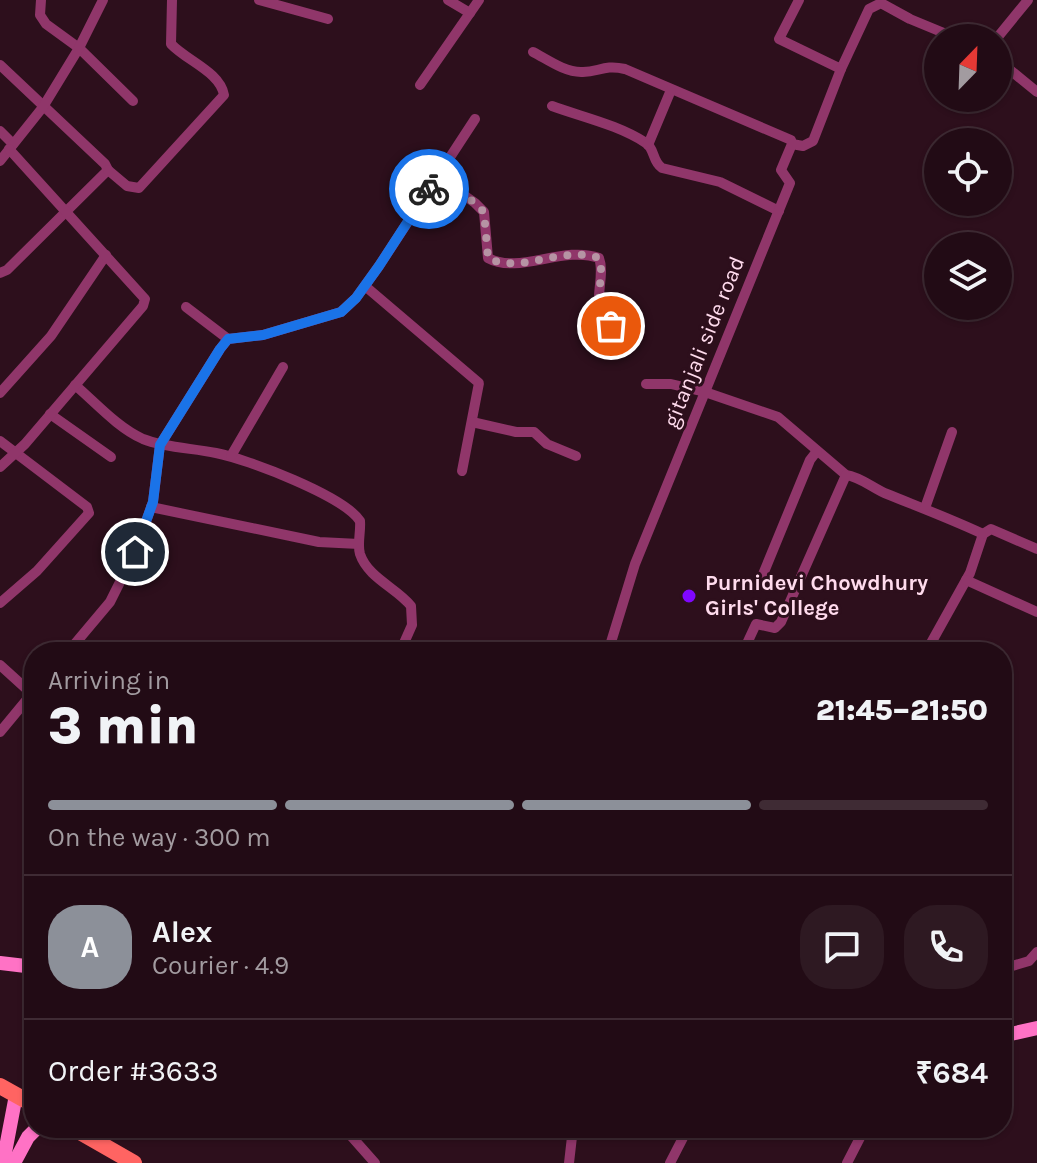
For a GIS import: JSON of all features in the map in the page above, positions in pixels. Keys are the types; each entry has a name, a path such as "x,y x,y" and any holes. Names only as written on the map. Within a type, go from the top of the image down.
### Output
{"main road":[{"path":"0,1086 24,1099"},
{"path":"90,1138 134,1163"}],"street":[{"path":"41,0 40,15 46,24 79,48 133,101"},
{"path":"0,161 43,107 79,48 103,0"},
{"path":"0,65 108,170 127,186 139,188 224,95 217,79 171,44 172,0"},
{"path":"259,0 328,19"},
{"path":"448,0 470,13"},
{"path":"420,85 479,0"},
{"path":"799,0 779,39 841,69"},
{"path":"1008,24 1028,0"},
{"path":"533,52 567,70 579,72 605,66 616,67 791,140 792,144 803,146 813,141 869,9 881,3 926,24"},
{"path":"1012,71 1037,92"},
{"path":"648,145 671,90"},
{"path":"552,106 627,133 648,145 655,163 662,168 720,182 779,211"},
{"path":"186,307 228,339 263,335 341,312 365,286 475,119"},
{"path":"0,131 145,299 143,306 50,414 0,467"},
{"name":"gitanjali side road","path":"611,642 635,564 790,183 781,170 792,144"},
{"path":"0,273 7,270 65,209 108,170"},
{"path":"437,176 484,212 486,251 488,258 495,262 516,263 554,255 586,254 599,258 601,318 611,326 632,327"},
{"path":"0,393 4,380 51,336 106,255"},
{"path":"365,286 479,383 480,391 462,471"},
{"path":"76,642 110,602 135,552 151,507 160,445 228,339"},
{"path":"231,456 283,367"},
{"path":"646,384 671,384 705,392 778,417 846,475 983,534"},
{"path":"75,385 128,431 160,445 231,456 278,474 348,509 360,521 359,551 364,562 411,606 412,625 404,642"},
{"path":"50,414 111,457"},
{"path":"472,422 516,432 534,432 547,444 576,456"},
{"path":"925,508 952,432"},
{"path":"0,441 87,507 89,513 37,571 0,603"},
{"path":"759,584 810,460 817,451"},
{"path":"748,642 756,624 775,628 781,622 846,475"},
{"path":"151,507 319,542 359,544"},
{"path":"932,642 966,580 983,534 991,529 1037,549"},
{"path":"966,580 1037,612"},
{"path":"0,665 24,685"},
{"path":"0,732 24,703"},
{"path":"1012,966 1029,961 1037,952"},
{"path":"0,963 24,966"},
{"path":"1012,1034 1037,1028"},
{"path":"3,1163 16,1095"},
{"path":"14,1163 27,1138"},
{"path":"353,1138 375,1163"},
{"path":"569,1163 572,1138"},
{"path":"670,1163 683,1138"},
{"path":"847,1163 860,1138"}],"way so far":[{"path":"429,189 437,176 484,212 486,251 488,258 495,262 516,263 554,255 586,254 599,258 601,318 611,326"}],"place":[{"name":"Purnidevi Chowdhury Girls' College","path":"689,596"}],"route":[{"path":"135,552 153,502 160,445 228,339 263,335 341,312 356,298 379,266 429,189"}]}
